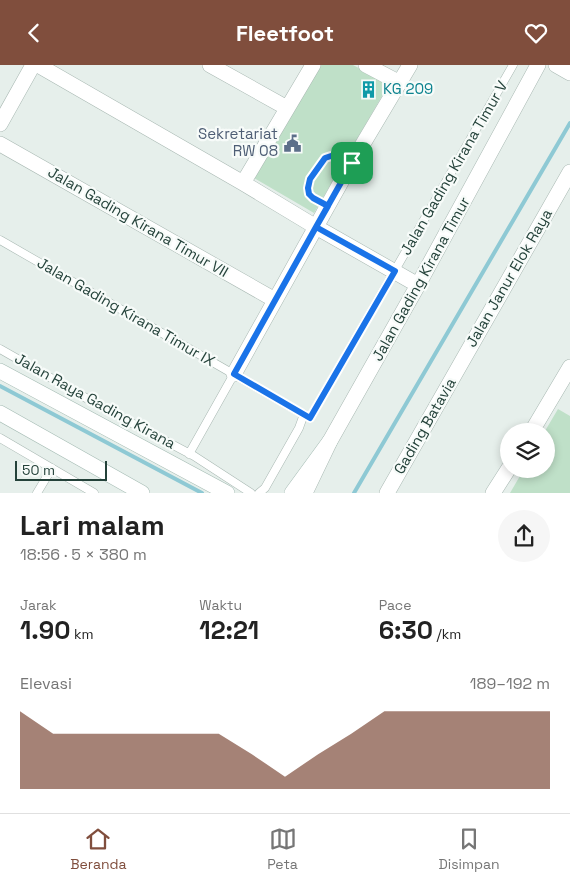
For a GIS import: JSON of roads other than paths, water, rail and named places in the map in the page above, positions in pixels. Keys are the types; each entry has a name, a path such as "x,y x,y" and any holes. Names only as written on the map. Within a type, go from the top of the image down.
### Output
{"street":[{"path":"0,124 33,65"},
{"name":"Jalan Gading Kirana Timur V","path":"38,65 418,285"},
{"path":"210,65 287,108"},
{"path":"243,183 313,65"},
{"path":"366,65 400,83"},
{"path":"234,374 352,163 410,65"},
{"name":"Jalan Gading Kirana Timur","path":"305,493 330,441 538,65"},
{"path":"556,65 570,73"},
{"name":"Jalan Gading Kirana Timur VII","path":"0,144 275,300"},
{"name":"Jalan Janur Elok Raya","path":"463,358 570,172"},
{"name":"Gading Batavia","path":"386,493 463,358"},
{"path":"539,423 564,392 570,367"},
{"path":"0,371 227,493"},
{"path":"0,413 142,493"},
{"path":"292,493 330,441"},
{"path":"493,493 503,478"}],"lane":[{"name":"Jalan Gading Kirana Timur V","path":"307,416 395,271 513,65"},
{"path":"328,206 309,194 310,179 325,158 334,155 352,163"},
{"name":"Jalan Gading Kirana Timur IX","path":"0,240 307,416"},
{"name":"Jalan Raya Gading Kirana","path":"0,349 189,454"},
{"path":"181,468 180,458 189,454 234,374"},
{"path":"259,493 265,488 307,416"},
{"path":"0,437 94,493"},
{"path":"189,454 251,493"},
{"path":"37,493 52,468"}],"waterway":[{"path":"354,493 570,123"},
{"path":"0,386 202,493"}],"place":[{"name":"KG 209","path":"369,89"},
{"name":"Sekretariat RW 08","path":"292,143"}]}
